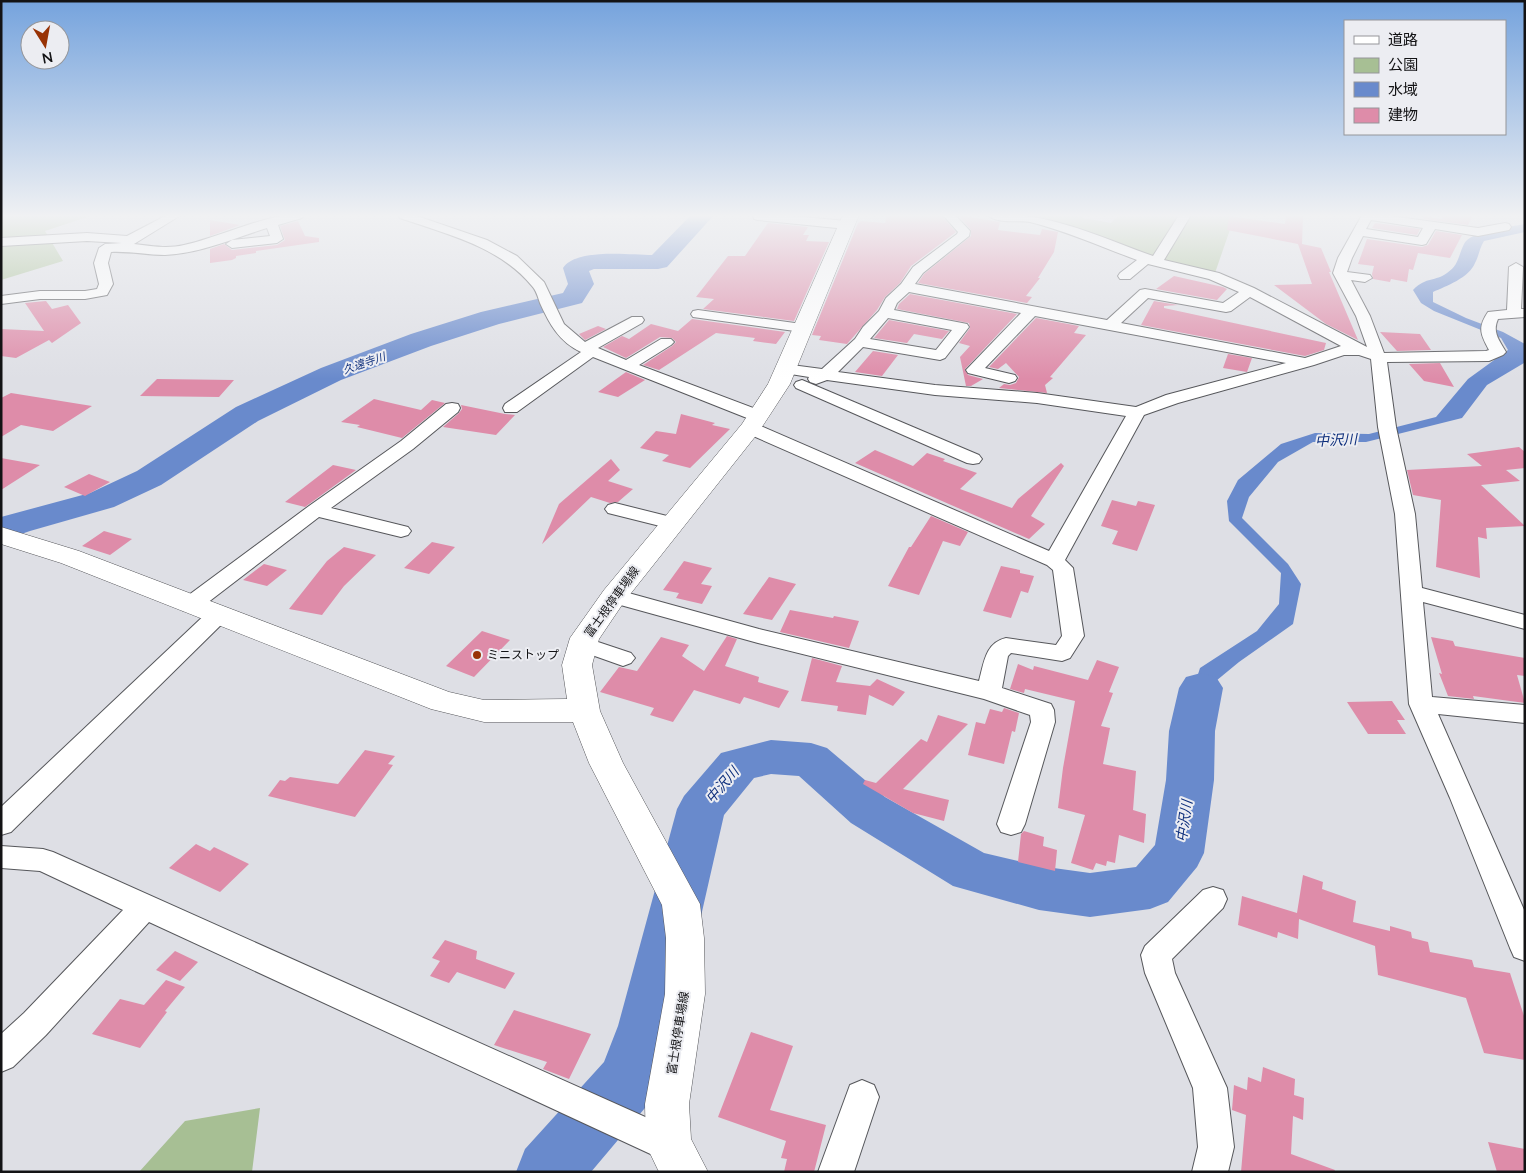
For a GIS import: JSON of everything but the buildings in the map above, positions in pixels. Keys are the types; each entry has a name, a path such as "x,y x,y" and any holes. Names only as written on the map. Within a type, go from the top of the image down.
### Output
{"main road":[{"name":"富士根停車場線","path":"677,1158 667,1104 685,994 685,938 681,904 606,763 584,712 577,665 585,638 614,596 788,379 802,328 827,270"},
{"path":"2,535 70,556 190,605 219,614 442,701 484,711 542,710 584,712"}],"street":[{"path":"1,300 40,295 85,295 102,292 106,284 103,270"},
{"path":"523,270 539,285 558,326 567,336 589,349 754,422 1054,562 1063,568 1072,636 1062,652 1006,645 996,654 990,692"},
{"path":"788,379 826,375 860,342 868,330 885,313 891,301 906,287 918,270"},
{"path":"1125,276 1135,270"},
{"path":"1189,270 1214,276 1249,291 1361,350 1378,356 1410,358 1488,356 1498,352 1488,330 1493,315 1519,313 1516,270"},
{"path":"1342,270 1341,275 1364,316 1378,356 1389,434 1405,514 1421,704 1524,943"},
{"path":"1341,275 1366,278"},
{"path":"906,287 1308,362"},
{"path":"1110,324 1144,293 1226,308 1249,291"},
{"path":"1009,378 974,370 1032,310"},
{"path":"860,342 940,355 962,327 885,313"},
{"path":"698,314 802,328"},
{"path":"511,408 589,349 637,320"},
{"path":"628,366 666,342"},
{"path":"788,379 826,375 935,390 1037,398 1137,412 1172,399 1308,362 1342,350 1361,350"},
{"path":"788,379 972,460"},
{"path":"190,605 316,510 407,445 452,408"},
{"path":"1054,562 1137,412"},
{"path":"615,509 672,523"},
{"path":"316,510 401,531"},
{"path":"1412,592 1525,622"},
{"path":"614,596 758,636 990,692 1042,710 1043,722 1011,824"},
{"path":"1,824 219,614"},
{"path":"583,644 623,658"},
{"path":"1421,704 1525,714"},
{"path":"1,857 43,860 625,1124 677,1158"},
{"path":"1210,1172 1216,1147 1210,1088 1160,974 1156,955 1213,899"},
{"path":"1,1056 35,1024 145,906"},
{"path":"836,1172 862,1097"}],"green space":[{"path":"1,270 34,270 1,280"},
{"path":"1200,270 1216,270 1215,273"},
{"path":"260,1108 252,1172 139,1172 185,1121"}],"water":[{"path":"1451,270 1471,270 1457,281 1433,292 1433,302 1466,318 1503,332 1525,344 1524,363 1487,385 1462,418 1366,442 1313,442 1278,462 1249,497 1242,518 1288,564 1301,584 1293,624 1239,662 1205,690 1192,741 1186,712 1200,668 1257,631 1279,604 1281,573 1229,521 1227,501 1238,480 1281,444 1315,433 1369,434 1436,417 1468,379 1508,350 1501,338 1434,311 1421,303 1413,290 1427,281 1443,276"}],"waterway":[{"name":"久遠寺川","path":"1,530 17,523 102,500 149,478 247,414 331,374 421,340 490,318 573,298 581,284 576,270"},
{"name":"中沢川","path":"548,1172 628,1081 647,1026 701,809 738,765 771,757 811,760 868,810 971,871 1039,888 1090,895 1150,887 1179,853 1190,780 1192,731 1201,688"}],"place":[{"name":"ミニストップ","path":"477,655"}]}
